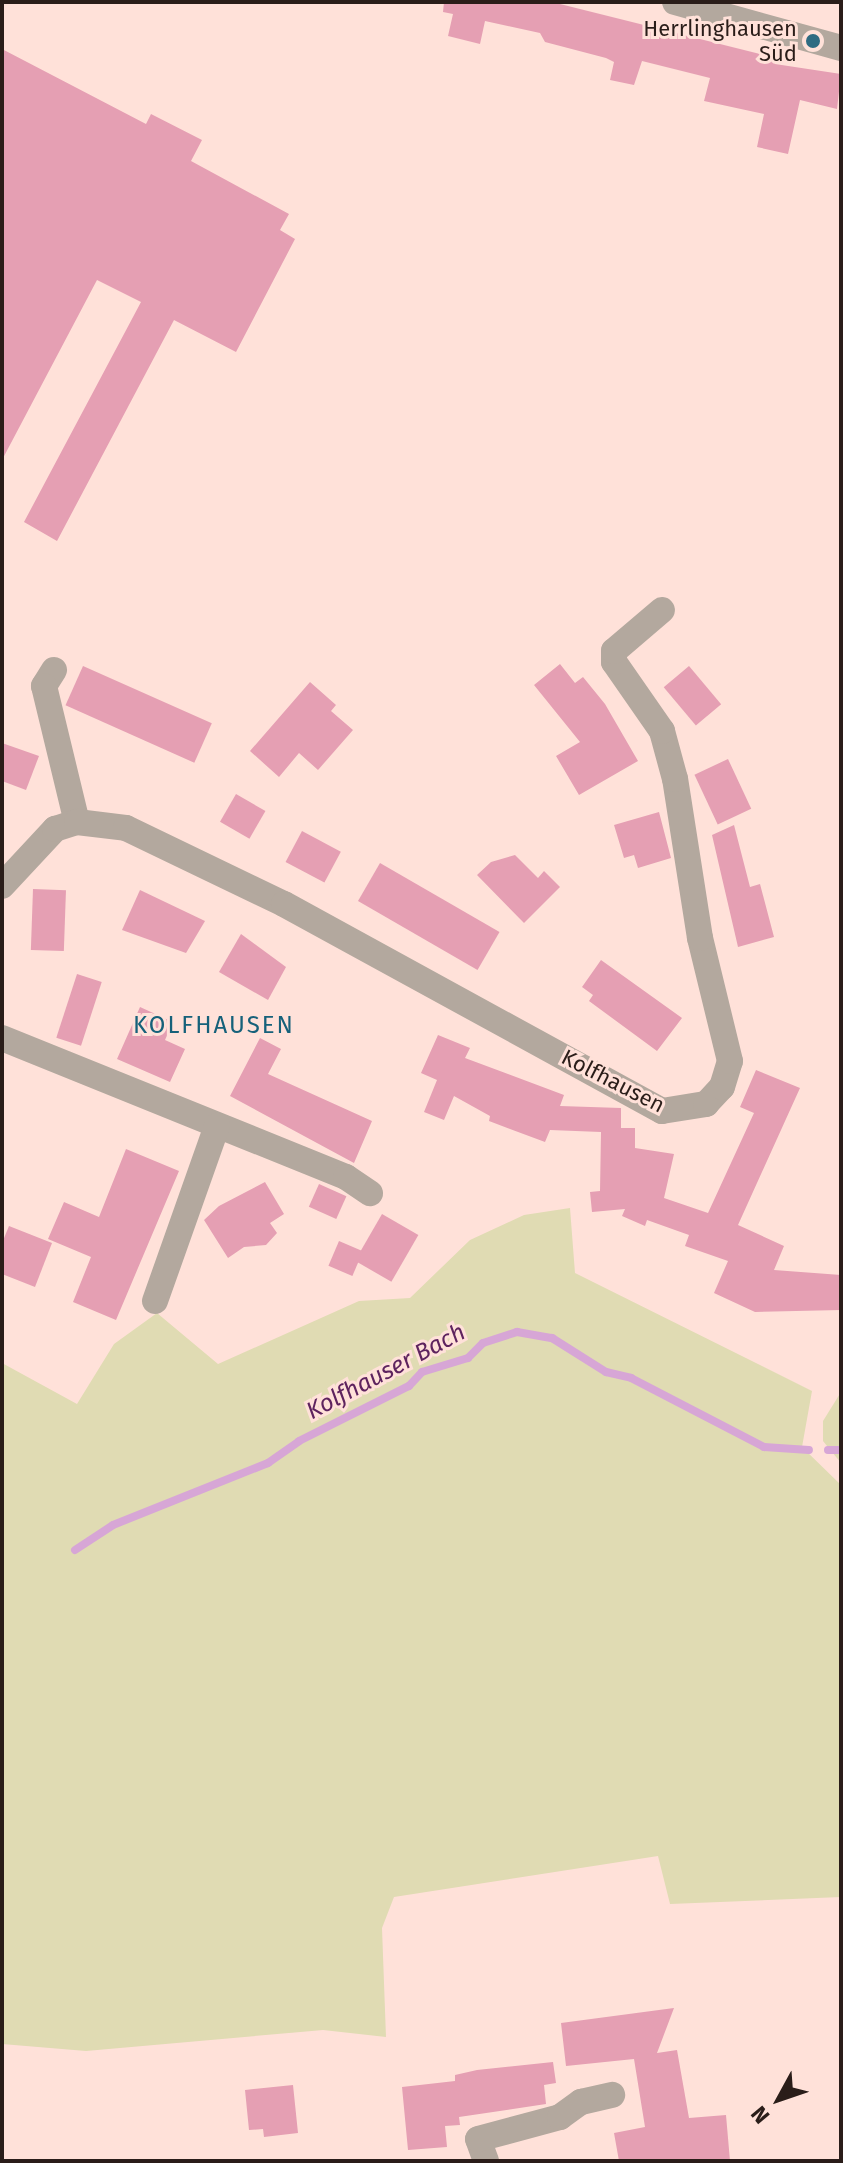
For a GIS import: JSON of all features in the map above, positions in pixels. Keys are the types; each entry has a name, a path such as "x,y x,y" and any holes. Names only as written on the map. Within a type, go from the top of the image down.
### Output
{"street":[{"path":"675,2 841,48"},
{"name":"Kolfhausen","path":"77,822 126,828 284,904 662,1111 706,1104 722,1087 730,1061 700,938 678,792 662,731 614,662 614,651 662,610"},
{"path":"2,886 55,829 77,822 44,686 54,670"},
{"path":"2,1038 346,1177 370,1193"},
{"path":"155,1301 217,1126"},
{"path":"486,2161 478,2139 507,2127 560,2117 581,2102 612,2095"}],"shaded area":[{"path":"570,1208 575,1273 812,1391 802,1447 841,1485 841,1897 670,1904 658,1856 394,1897 382,1928 386,2037 323,2030 86,2051 2,2044 2,1363 77,1404 114,1344 157,1313 218,1364 359,1301 410,1298 470,1240 524,1215"},
{"path":"841,1392 841,1463 823,1441 823,1421"}],"building":[{"path":"444,2 552,2 776,58 775,64 841,74 837,109 800,100 788,154 757,147 764,114 704,101 710,78 642,61 634,85 610,80 614,62 606,58 545,42 540,33 485,21 480,44 448,36 453,14 443,12"},
{"path":"2,49 146,124 151,114 202,140 191,161 289,214 280,230 295,239 236,352 174,320 57,541 24,522 141,302 97,280 2,460"},
{"path":"560,664 575,683 583,677 605,704 638,761 579,795 556,756 580,742 534,685"},
{"path":"83,666 212,723 194,763 66,705"},
{"path":"689,666 721,704 696,726 664,687"},
{"path":"310,682 336,705 331,711 353,730 318,770 299,753 279,777 250,751"},
{"path":"2,743 39,756 26,790 2,781"},
{"path":"728,759 751,809 718,824 694,775"},
{"path":"236,794 265,811 249,839 220,822"},
{"path":"659,812 671,858 638,868 634,855 624,858 614,825"},
{"path":"734,825 750,887 760,884 774,937 738,947 712,835"},
{"path":"302,831 341,852 324,883 286,862"},
{"path":"515,855 538,878 544,871 560,887 524,923 477,875 491,862"},
{"path":"380,863 500,932 478,970 358,901"},
{"path":"33,889 66,890 64,951 31,950"},
{"path":"140,890 205,921 186,953 122,930"},
{"path":"241,934 286,967 268,1000 219,972"},
{"path":"601,960 682,1018 657,1051 589,1001 593,995 582,987"},
{"path":"77,974 102,982 81,1046 56,1038"},
{"path":"140,1007 173,1022 165,1040 185,1049 170,1082 117,1059"},
{"path":"438,1035 470,1048 465,1058 564,1095 560,1106 621,1108 621,1128 635,1128 635,1148 674,1154 664,1198 708,1213 754,1113 740,1107 756,1070 800,1088 738,1225 784,1246 774,1270 841,1275 841,1310 755,1312 714,1293 728,1261 685,1246 689,1235 647,1220 645,1226 622,1216 625,1209 592,1212 590,1192 600,1191 601,1132 550,1130 545,1142 489,1121 490,1116 454,1096 444,1120 424,1112 437,1080 421,1073"},
{"path":"260,1038 281,1049 268,1074 372,1121 354,1163 230,1096"},
{"path":"126,1149 179,1171 116,1320 73,1302 91,1257 48,1239 64,1202 99,1217"},
{"path":"265,1182 284,1214 270,1223 277,1233 266,1245 244,1247 228,1258 204,1220 219,1206"},
{"path":"319,1184 346,1196 336,1219 309,1207"},
{"path":"382,1214 418,1235 391,1282 355,1261"},
{"path":"9,1226 52,1243 35,1287 2,1274 2,1243"},
{"path":"339,1241 363,1251 352,1276 328,1266"},
{"path":"674,2008 657,2053 677,2050 689,2118 726,2115 730,2161 619,2161 614,2133 645,2127 634,2059 566,2066 561,2023"},
{"path":"553,2062 556,2083 544,2085 546,2104 459,2117 460,2125 445,2126 447,2147 408,2150 402,2087 455,2081 455,2075 477,2070"},
{"path":"293,2085 298,2133 264,2137 263,2129 249,2130 245,2090"}],"waterway":[{"name":"Kolfhauser Bach","path":"75,1550 113,1525 268,1463 299,1441 409,1386 422,1372 468,1358 483,1343 517,1332 552,1338 606,1372 631,1378 764,1447 809,1450"},
{"name":"Kolfhauser Bach","path":"828,1450 841,1450"}],"place":[{"name":"Herrlinghausen Süd","path":"813,41"}],"district":[{"name":"KOLFHAUSEN","path":"214,1026"}]}
